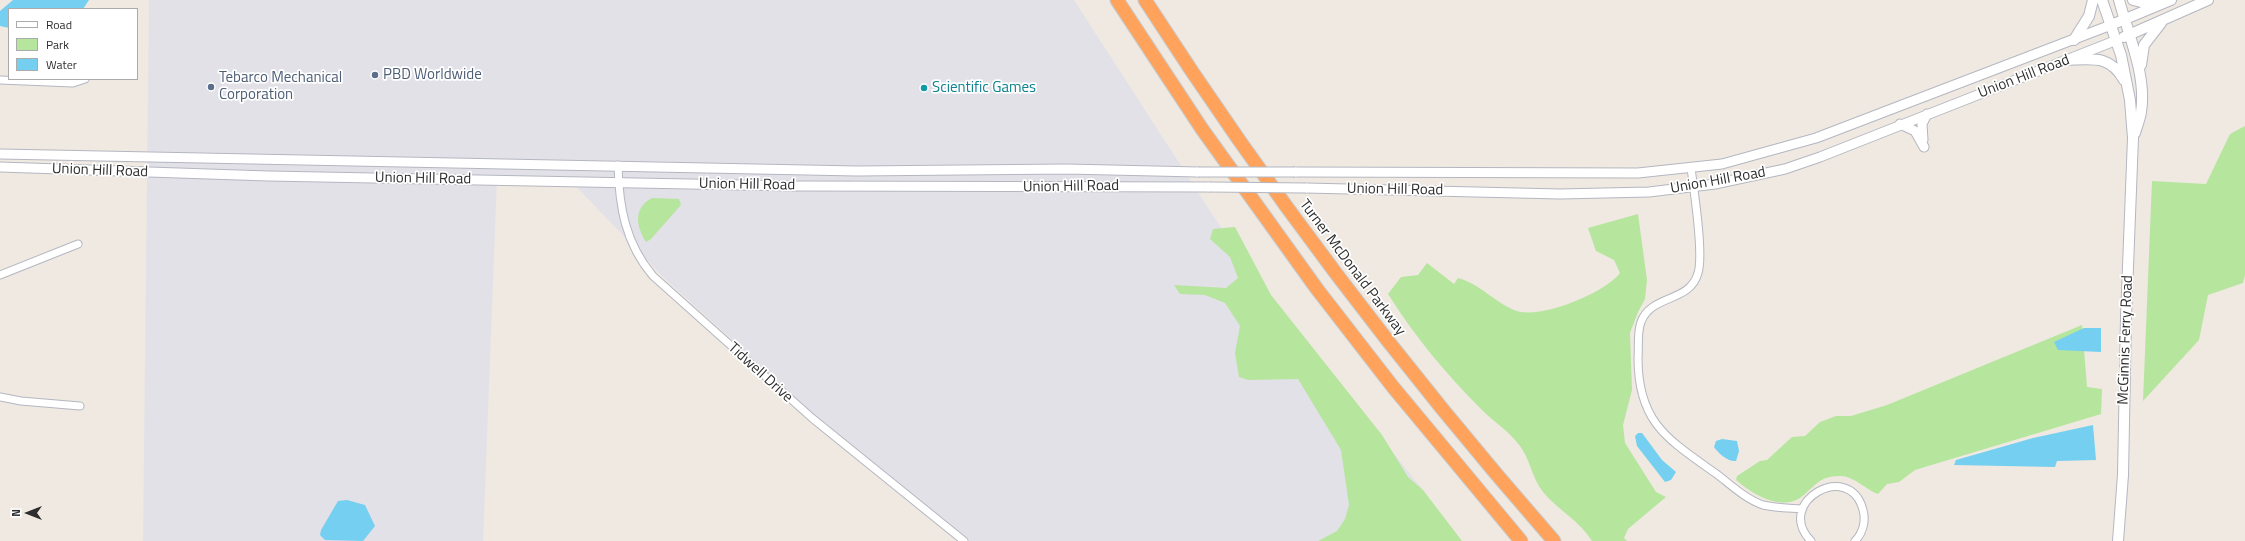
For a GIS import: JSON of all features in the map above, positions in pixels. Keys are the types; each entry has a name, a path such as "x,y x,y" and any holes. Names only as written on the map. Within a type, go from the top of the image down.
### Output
{"highway":[{"path":"1117,0 1202,128 1317,289 1393,387 1520,541"},
{"name":"Turner McDonald Parkway","path":"1145,0 1225,122 1342,284 1415,377 1554,541"},
{"path":"1536,521 1558,541"}],"main road":[{"path":"2074,40 2090,16 2092,0"},
{"name":"McGinnis Ferry Road","path":"2102,0 2117,40 2127,85 2133,138 2126,318 2123,475 2118,541"},
{"name":"McGinnis Ferry Road","path":"2119,0 2130,35 2140,83 2142,112 2133,138"},
{"path":"2133,0 2146,2 2158,0"},
{"path":"2111,25 2171,0"},
{"path":"2117,40 2208,0"},
{"path":"2140,83 2141,53 2144,45 2163,21"},
{"path":"2067,60 2099,59 2110,63 2119,71 2127,85"}],"street":[{"name":"Union Hill Road","path":"0,154 618,165 857,171 1067,169 1198,172 1638,173 1691,168 1734,161 1816,138 2111,25"},
{"name":"Union Hill Road","path":"0,167 619,183 930,188 1109,186 1306,188 1560,194 1650,192 1715,184 1785,169 1820,157 1900,124 2117,40"},
{"path":"0,80 72,83 82,80"},
{"path":"1900,124 1915,130 1924,147 1921,128 1927,114"},
{"name":"Tidwell Drive","path":"618,165 621,210 631,243 640,260 653,276 812,418 964,541"},
{"path":"1691,168 1700,257 1699,273 1693,283 1677,297 1655,303 1641,322 1638,375 1642,396 1657,427 1668,439 1739,491 1762,505 1802,509"},
{"path":"0,275 78,244"},
{"path":"0,398 80,406"},
{"path":"1810,541 1803,529 1801,519 1802,509 1807,500 1815,492 1825,488 1836,487 1846,490 1856,496 1862,505 1864,527 1855,541"}],"shaded area":[{"path":"149,0 1074,0 1256,282 1423,490 1318,541 965,541 863,459 664,278 566,176 497,177 483,541 143,541"}],"green space":[{"path":"2245,126 2245,275 2243,283 2208,295 2199,340 2143,401 2152,181 2206,184 2230,134"},
{"path":"652,198 679,199 681,205 651,239 646,242 638,224 638,218 642,207"},
{"path":"1638,214 1647,280 1645,299 1630,333 1632,390 1623,425 1625,443 1656,492 1666,497 1628,529 1624,538 1627,541 1592,541 1575,521 1543,492 1536,481 1520,446 1456,383 1420,340 1388,294 1401,277 1418,275 1427,263 1454,284 1458,278 1473,284 1499,302 1514,310 1539,312 1570,303 1600,289 1612,281 1620,273 1614,260 1596,251 1588,228"},
{"path":"1235,227 1271,295 1382,435 1408,477 1423,490 1462,541 1318,541 1337,531 1345,519 1349,505 1341,450 1298,379 1248,380 1239,377 1235,353 1240,326 1225,303 1205,295 1180,294 1174,285 1226,288 1238,278 1230,257 1210,239 1213,229"},
{"path":"2082,325 2087,387 2102,389 2101,414 1915,470 1899,482 1887,484 1878,494 1854,480 1844,476 1839,476 1821,480 1800,498 1783,502 1766,499 1757,495 1736,480 1737,476 1760,461 1767,460 1792,437 1805,436 1820,422 1836,416 1851,416 1887,405"}],"water":[{"path":"13,0 89,0 84,8 8,8 8,28 0,26 0,11"},
{"path":"2084,328 2101,328 2101,352 2058,350 2054,342"},
{"path":"2093,425 2096,460 2057,461 2055,467 1954,465 1956,460 2033,438"},
{"path":"1638,433 1642,433 1662,460 1676,472 1671,480 1665,482 1637,446 1635,436"},
{"path":"1722,439 1737,441 1739,451 1736,461 1727,459 1714,447 1716,441"},
{"path":"347,500 365,505 375,526 363,541 325,540 320,535 321,530 338,501"}],"place":[{"name":"PBD Worldwide","path":"375,75"},
{"name":"Tebarco Mechanical Corporation","path":"211,87"},
{"name":"Scientific Games","path":"924,88"}]}
